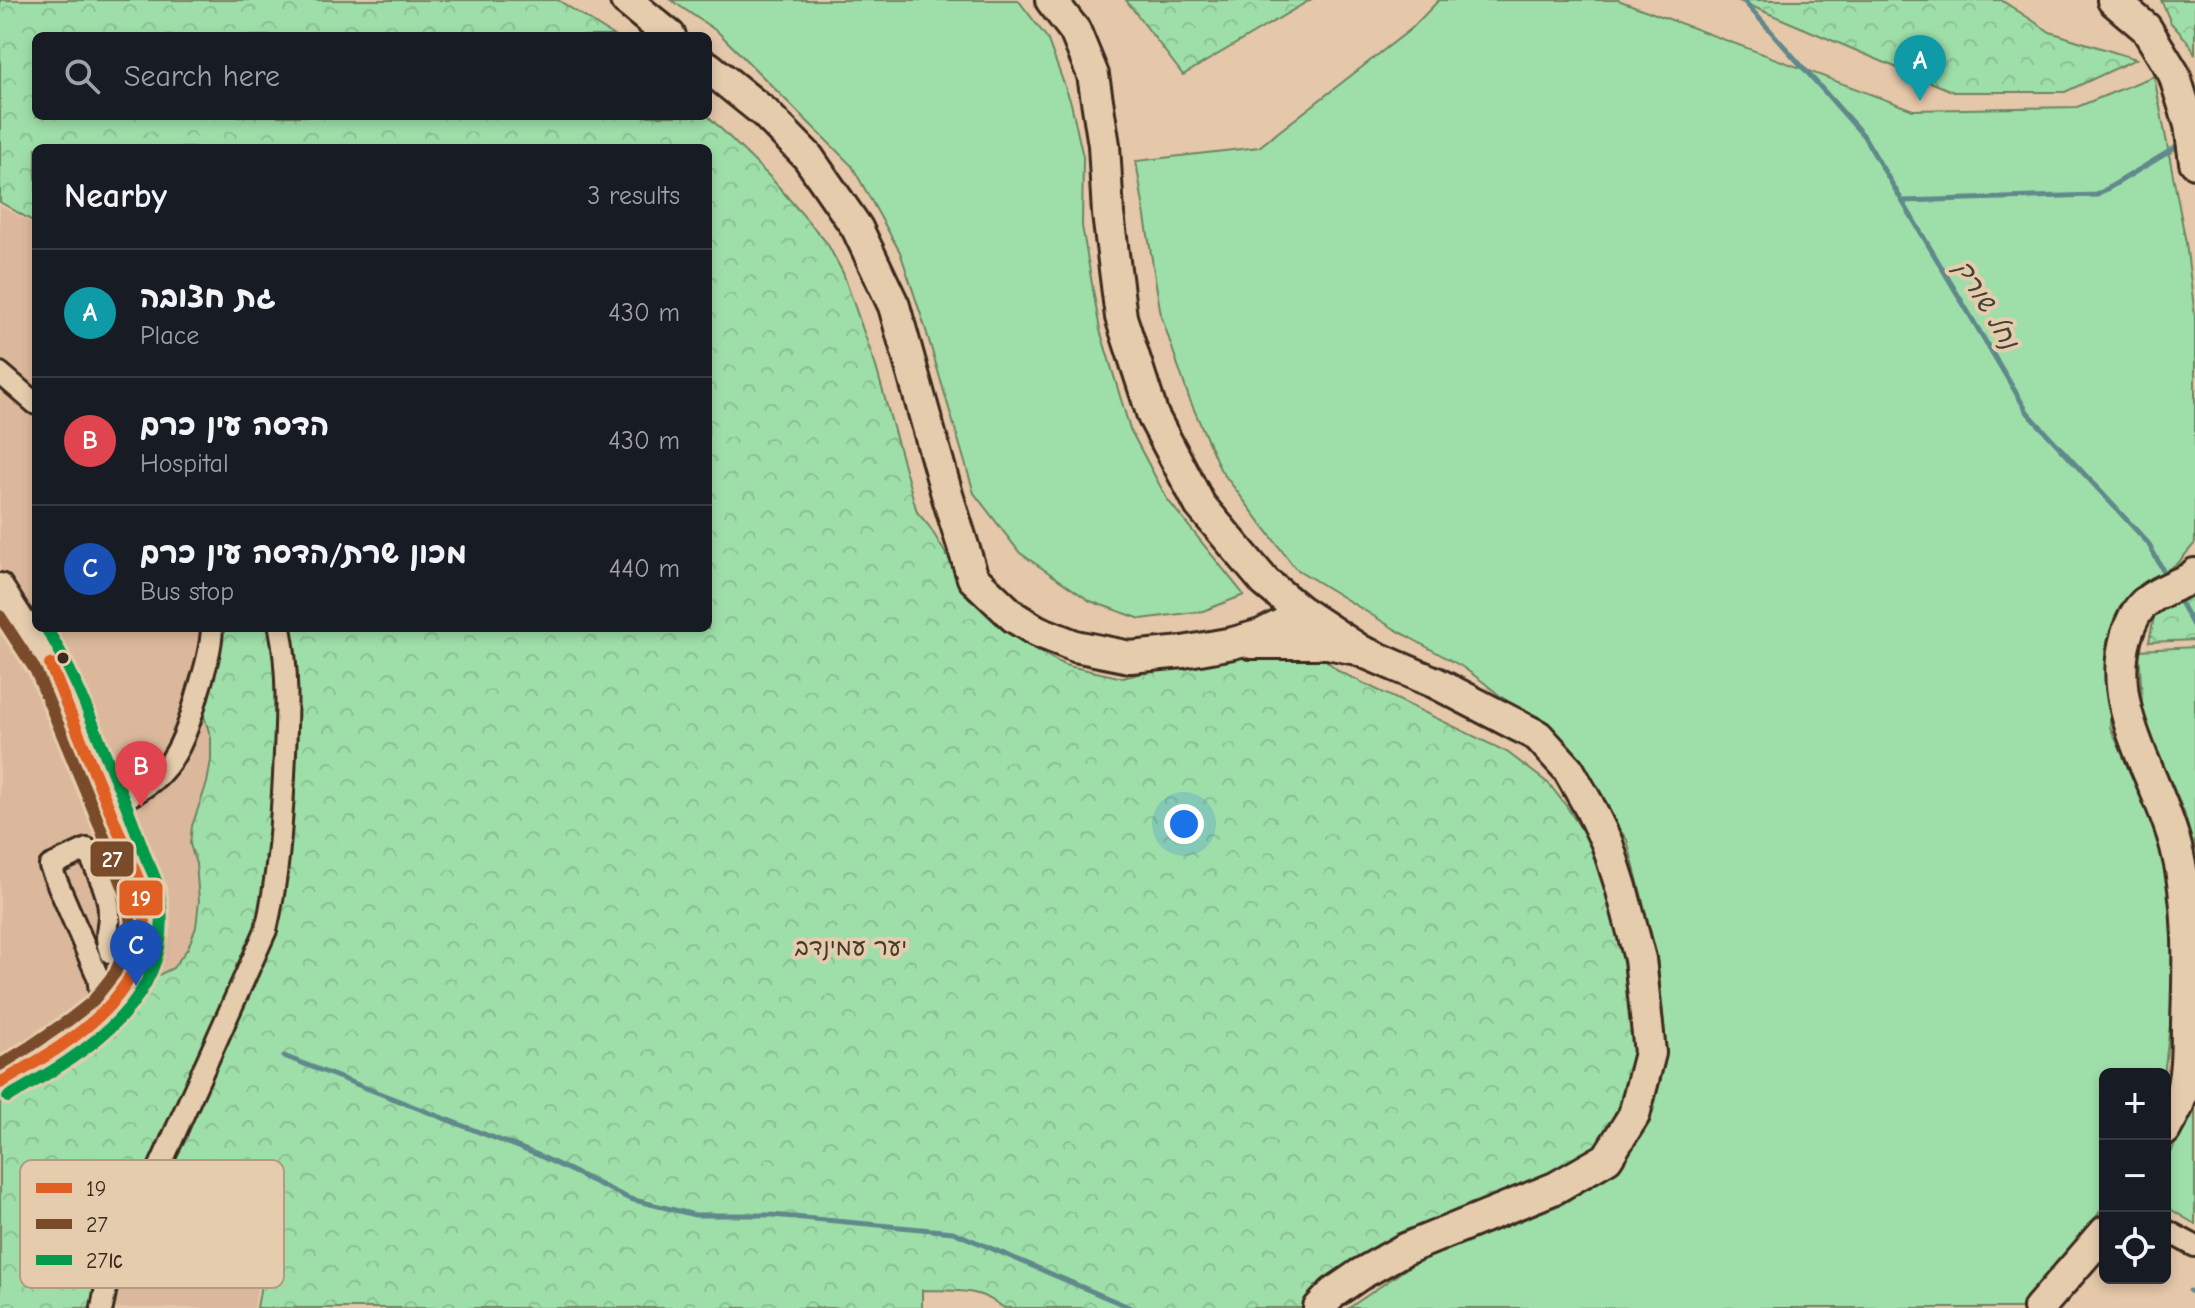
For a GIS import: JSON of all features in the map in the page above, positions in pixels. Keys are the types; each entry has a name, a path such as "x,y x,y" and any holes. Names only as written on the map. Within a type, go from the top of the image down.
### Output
{"main road":[{"path":"626,0 665,32"},
{"path":"1051,0 1075,31 1093,75 1104,145 1108,214 1121,317 1153,416 1200,505 1265,582 1299,610 1361,651"},
{"path":"2113,0 2146,28 2174,74 2190,125 2195,162"},
{"path":"712,70 765,113 808,157 857,228 894,306 973,578 1014,617 1037,631 1075,646 1130,657 1233,643 1261,635 1283,624 1299,610"},
{"path":"2171,1118 2179,1103 2186,1062 2188,992 2184,883 2166,813 2131,729 2121,685 2122,651 2130,624 2147,601 2193,576"},
{"path":"973,578 1029,612 1077,633 1114,642 1145,643 1253,615 1299,610"},
{"path":"1233,643 1328,643 1361,651 1436,683 1538,736 1568,769 1607,843 1640,959 1650,1053 1634,1115 1607,1158 1555,1188 1405,1249 1359,1275 1333,1293 1319,1308"},
{"path":"2039,1308 2099,1239"}],"street":[{"path":"0,373 32,401"},
{"path":"0,586 50,664 143,893 147,924 145,944 129,982 103,1013 40,1060 0,1083"},
{"path":"109,805 140,791 172,762 191,717 207,662 211,632"},
{"path":"163,1160 266,930 273,900 279,858 287,716 286,658 281,632"},
{"path":"103,1013 98,977 50,866 87,849 106,897 109,911 106,933 110,952 132,956 145,944"},
{"path":"2171,1233 2195,1246"},
{"path":"102,1308 106,1288"}],"shaded area":[{"path":"0,205 32,224 32,632 283,632 169,1160 20,1160 20,1288 257,1288 254,1308 0,1308"}],"green space":[{"name":"יער עמינדב","path":"0,0 558,0 608,32 32,32 32,120 712,120 771,178 827,243 843,273 876,367 917,512 952,564 969,598 1033,648 1064,665 1123,678 1202,658 1239,657 1305,643 1340,672 1507,752 1549,784 1585,835 1597,860 1628,956 1637,1054 1630,1097 1604,1141 1583,1158 1310,1308 1004,1308 975,1293 922,1290 922,1308 257,1308 260,1288 284,1288 284,1160 175,1160 271,934 290,632 712,632 712,144 32,144 32,221 0,202"},
{"path":"671,0 1018,0 1047,38 1071,103 1083,157 1082,226 1100,330 1130,429 1167,499 1244,595 1203,611 1141,619 1090,601 1020,553 974,493 900,252 852,166 718,32"},
{"path":"1126,0 1310,0 1183,75"},
{"path":"1439,0 1618,0 1913,110 2077,107 2154,76 2186,243 2195,316 2195,543 2179,562 2134,592 2111,651 2110,727 2149,813 2172,875 2175,986 2165,1068 2099,1068 2099,1213 2020,1308 1349,1308 1413,1264 1562,1204 1619,1170 1650,1122 1667,1054 1657,956 1627,840 1561,746 1482,681 1295,568 1220,469 1189,398 1161,315 1136,161 1259,147 1411,29"},
{"path":"1737,0 2001,0 2050,32 2136,59 2065,92 1954,92"},
{"path":"2161,0 2195,0 2195,55 2190,44 2171,23"},
{"path":"2195,584 2195,640 2149,642 2156,607"},
{"path":"221,632 274,632 279,774 261,931 157,1160 20,1160 20,1288 98,1288 95,1308 0,1308 0,1091 130,989 173,968 188,948 196,927 199,901 196,864 190,844 192,826 207,783 211,760 211,738 203,713 212,686"},
{"path":"2195,647 2195,852 2184,812 2143,718 2139,650"},
{"path":"2195,1087 2195,1224 2171,1210 2171,1153"}],"waterway":[{"name":"נחל שורק","path":"1743,0 1863,135 2028,413 2148,543 2168,579"},
{"path":"1902,201 2097,195 2180,145"},
{"name":"נחל שורק","path":"2176,595 2195,629"},
{"path":"284,1056 538,1155 630,1199 695,1215 772,1215 953,1232 1131,1308"},
{"path":"2190,1291 2195,1293"}],"transit line":[{"name":"27","path":"0,616 36,671 127,897 131,924 129,940 115,973 92,1002 0,1065"},
{"name":"27א","path":"8,1097 68,1061 121,1017 141,992 155,962 161,929 159,892 155,879 85,704 48,632"},
{"name":"19","path":"0,1083 59,1047 87,1027 111,1004 129,978 141,949 145,916 138,879 50,664"}],"place":[{"name":"גת חצובה","path":"1920,101"},
{"name":"הדסה עין כרם","path":"141,807"},
{"name":"מכון שרת/הדסה עין כרם","path":"136,986"}]}
